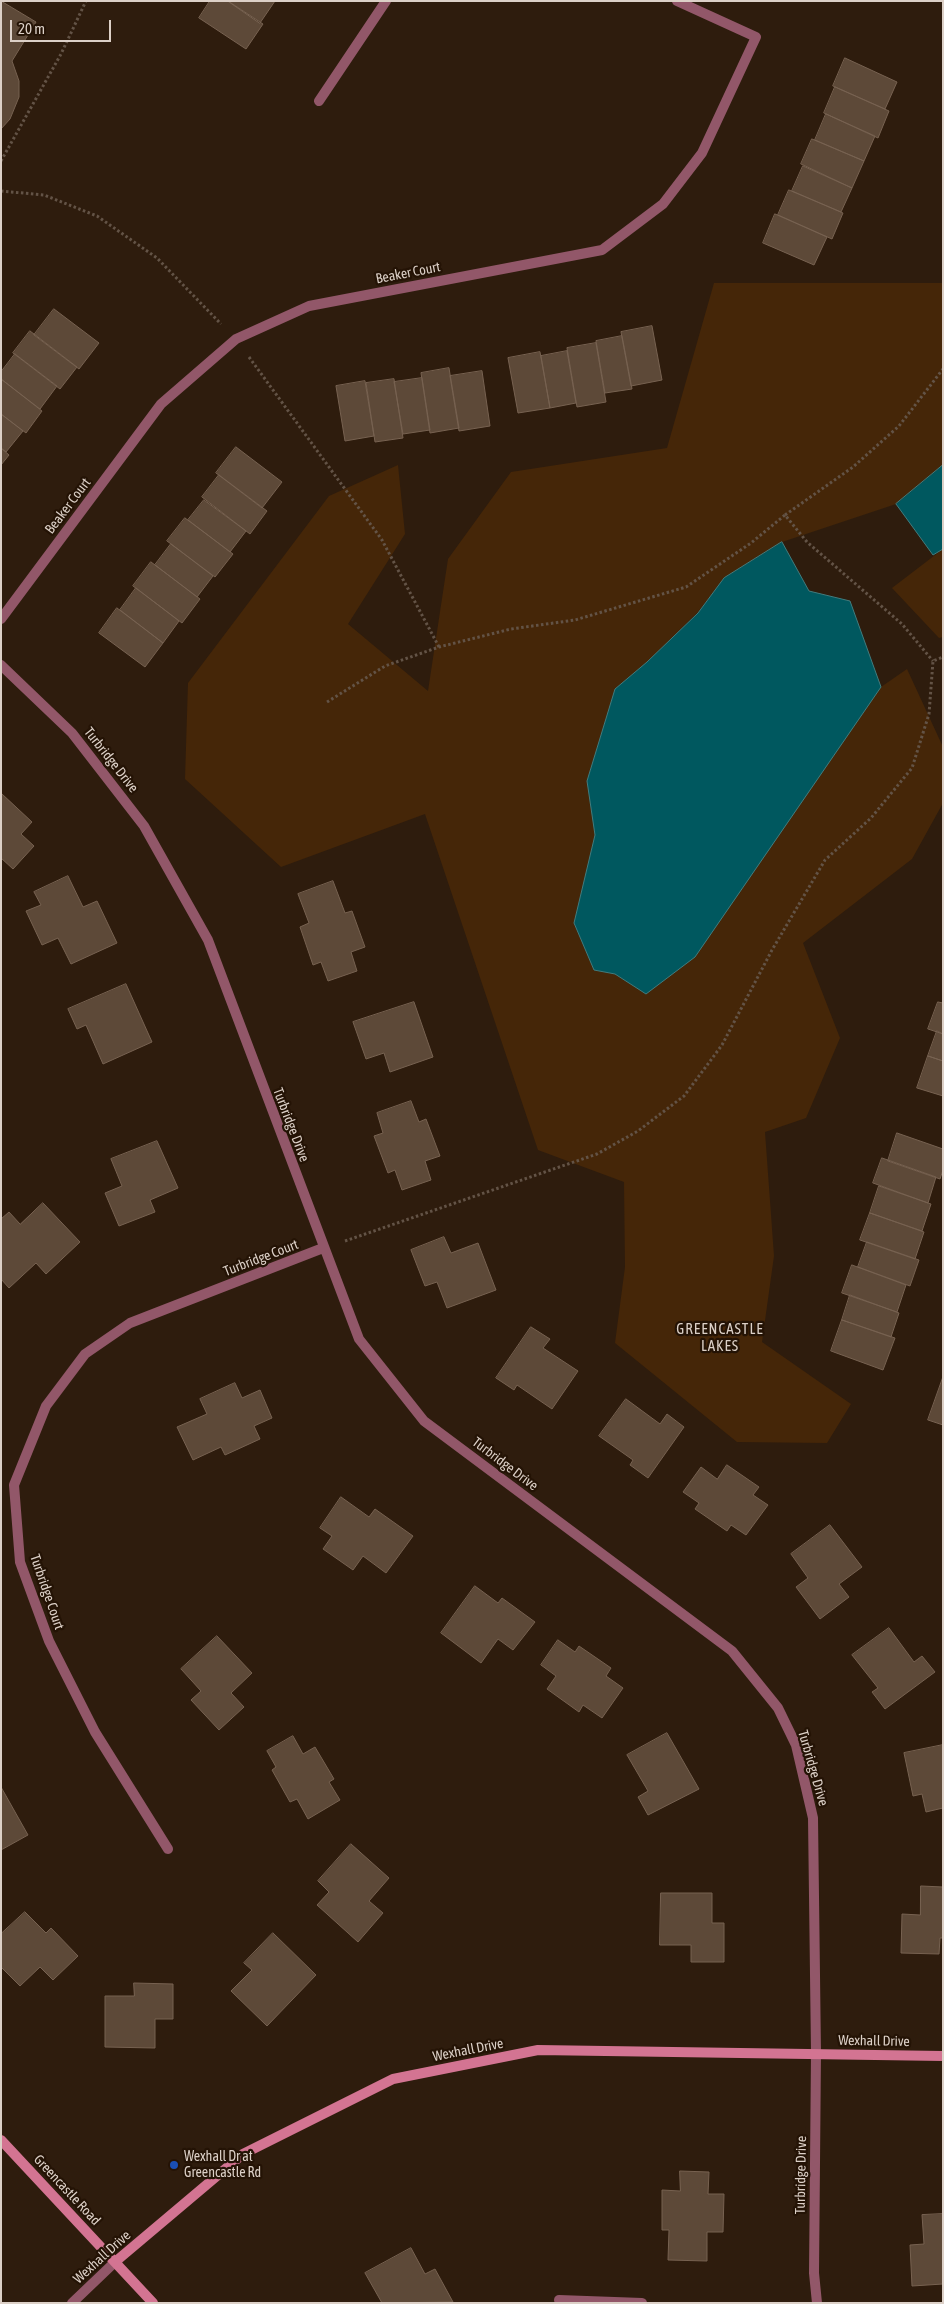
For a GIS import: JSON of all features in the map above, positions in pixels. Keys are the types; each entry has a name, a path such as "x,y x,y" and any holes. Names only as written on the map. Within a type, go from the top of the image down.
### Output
{"street":[{"path":"319,100 386,1"},
{"name":"Beaker Court","path":"1,619 161,404 236,340 309,306 602,250 663,204 702,153 756,37 677,1"},
{"name":"Turbridge Drive","path":"1,665 72,732 144,826 208,940 359,1339 424,1421 732,1650 778,1708 796,1745 813,1818 816,2053 814,2273 817,2303"},
{"name":"Turbridge Court","path":"168,1849 96,1732 49,1641 20,1562 14,1485 46,1406 85,1354 130,1323 323,1248"},
{"name":"Wexhall Drive","path":"72,2303 116,2262 243,2154 393,2079 538,2050 943,2056"},
{"name":"Greencastle Road","path":"1,2140 153,2303"},
{"path":"559,2300 642,2303"}],"path":[{"path":"1,161 61,54 86,1"},
{"path":"1,191 44,195 97,216 157,258 236,340 382,540 439,647"},
{"path":"327,702 385,666 439,647 511,629 575,620 686,587 854,467 899,426 943,369"},
{"path":"323,1248 597,1154 638,1130 684,1096 722,1045 772,950 825,860 871,818 912,768 929,714 933,661 902,624 807,542 785,515"},
{"path":"933,661 943,657"}],"shaded area":[{"path":"714,283 943,283 943,465 896,504 782,542 724,578 698,612 647,662 615,689 587,781 595,835 574,924 594,970 615,974 646,994 818,776 881,687 907,669 943,747 943,803 912,859 803,943 840,1038 806,1118 765,1132 774,1256 762,1342 851,1404 827,1443 737,1442 615,1343 625,1267 624,1182 538,1150 425,814 281,867 185,779 188,683 329,496 398,465 405,534 348,624 428,691 448,559 511,472 667,448"},
{"path":"943,549 943,637 939,638 892,588"}],"water":[{"path":"943,465 943,549 933,555 896,504"},
{"path":"782,542 809,591 850,601 881,687 695,957 646,994 615,974 594,970 574,923 595,835 587,781 615,689 647,662 698,613 724,578"}],"building":[{"path":"1,1 36,22 12,61 19,81 19,97 10,119 1,129"},
{"path":"210,1 228,1 263,24 246,49 199,18"},
{"path":"228,1 275,1 260,23"},
{"path":"845,58 897,82 885,109 833,86"},
{"path":"835,87 889,111 878,138 824,113"},
{"path":"826,114 875,136 864,161 815,140"},
{"path":"812,139 864,161 852,188 801,164"},
{"path":"803,166 852,188 841,212 792,191"},
{"path":"789,190 843,213 832,239 778,215"},
{"path":"775,214 827,237 814,265 763,243"},
{"path":"54,309 99,343 79,369 34,335"},
{"path":"652,326 662,380 631,386 621,332"},
{"path":"30,331 77,367 60,389 13,353"},
{"path":"622,336 632,389 605,393 596,341"},
{"path":"596,343 606,402 577,407 567,348"},
{"path":"567,351 576,403 550,408 541,356"},
{"path":"540,352 550,408 518,413 508,358"},
{"path":"15,354 57,386 40,409 1,379 1,372"},
{"path":"449,368 459,428 430,433 421,373"},
{"path":"482,371 490,426 459,431 450,376"},
{"path":"422,378 430,430 403,434 394,382"},
{"path":"1,379 42,411 26,433 1,414"},
{"path":"394,379 403,438 375,442 366,383"},
{"path":"365,381 374,436 345,441 336,386"},
{"path":"1,414 23,431 6,452 1,448"},
{"path":"236,447 282,482 262,508 216,473"},
{"path":"1,448 9,455 1,465"},
{"path":"219,475 267,511 250,534 202,497"},
{"path":"204,500 246,531 230,552 188,520"},
{"path":"185,518 233,554 215,577 167,541"},
{"path":"171,544 213,576 197,597 155,565"},
{"path":"151,562 200,599 182,623 133,586"},
{"path":"136,588 179,621 163,643 120,610"},
{"path":"117,608 163,643 145,667 99,633"},
{"path":"2,794 32,822 21,834 34,846 13,869 1,858"},
{"path":"68,876 83,907 97,901 117,943 71,964 58,938 42,945 26,911 41,905 34,892"},
{"path":"333,881 345,913 352,911 365,947 351,952 357,971 328,981 321,962 313,965 300,927 309,923 298,894"},
{"path":"126,984 152,1042 103,1064 86,1025 77,1029 68,1009"},
{"path":"414,1002 433,1057 390,1072 384,1053 366,1059 353,1022"},
{"path":"938,1002 943,1003 943,1034 928,1029"},
{"path":"937,1031 943,1034 943,1061 928,1056"},
{"path":"928,1056 943,1061 943,1096 917,1088"},
{"path":"411,1101 419,1122 426,1119 440,1156 425,1161 431,1180 402,1190 395,1170 388,1173 374,1136 383,1133 377,1113"},
{"path":"897,1133 943,1149 943,1170 940,1179 888,1161"},
{"path":"157,1141 178,1188 150,1200 155,1212 119,1226 105,1193 122,1186 111,1159"},
{"path":"882,1158 936,1177 928,1203 873,1183"},
{"path":"879,1186 931,1204 922,1231 870,1213"},
{"path":"43,1203 80,1242 46,1274 36,1263 9,1288 1,1279 1,1219 9,1212 20,1224"},
{"path":"870,1213 924,1232 915,1259 860,1240"},
{"path":"444,1237 451,1253 478,1243 496,1290 447,1308 437,1282 425,1286 411,1250"},
{"path":"867,1242 919,1260 910,1286 858,1267"},
{"path":"852,1265 906,1285 897,1312 842,1293"},
{"path":"850,1295 899,1313 891,1337 842,1320"},
{"path":"842,1320 895,1338 883,1370 831,1351"},
{"path":"531,1327 550,1339 543,1348 578,1371 552,1409 517,1385 514,1390 496,1378"},
{"path":"943,1377 943,1425 928,1420"},
{"path":"235,1383 242,1398 260,1390 272,1418 254,1426 260,1439 225,1455 221,1447 193,1460 177,1427 207,1414 200,1399"},
{"path":"626,1399 660,1424 667,1414 684,1427 648,1478 630,1465 633,1460 599,1436"},
{"path":"727,1465 759,1487 753,1495 768,1505 746,1535 731,1525 727,1531 695,1509 699,1503 683,1492 701,1467 717,1479"},
{"path":"341,1497 369,1517 375,1509 413,1536 386,1573 363,1556 353,1570 323,1549 332,1536 320,1528"},
{"path":"830,1525 862,1567 839,1584 849,1597 820,1619 796,1587 808,1578 791,1554"},
{"path":"475,1586 498,1603 502,1598 535,1622 513,1650 498,1639 481,1663 441,1633"},
{"path":"889,1628 914,1662 922,1656 935,1672 885,1709 872,1692 878,1688 852,1655"},
{"path":"217,1636 252,1673 231,1693 244,1707 219,1730 191,1700 201,1691 181,1669"},
{"path":"558,1640 575,1652 579,1646 611,1668 606,1676 623,1688 602,1718 583,1705 579,1712 547,1689 556,1676 541,1665"},
{"path":"667,1733 699,1789 648,1815 638,1797 648,1791 627,1755"},
{"path":"293,1736 303,1754 315,1747 334,1779 329,1782 340,1800 308,1819 297,1799 290,1802 272,1770 276,1767 267,1751"},
{"path":"943,1745 943,1808 926,1812 922,1794 913,1796 904,1753"},
{"path":"1,1787 28,1835 1,1850"},
{"path":"351,1844 389,1878 369,1901 383,1913 358,1942 317,1905 329,1892 318,1881"},
{"path":"921,1886 943,1887 943,1938 940,1938 939,1954 901,1953 902,1914 920,1915"},
{"path":"661,1893 712,1893 712,1923 724,1923 724,1962 691,1962 691,1945 660,1945"},
{"path":"25,1912 46,1933 51,1928 78,1956 53,1980 40,1967 20,1986 1,1967 1,1934"},
{"path":"273,1933 316,1975 267,2026 231,1991 252,1970 244,1963"},
{"path":"134,1983 173,1984 173,2019 155,2019 155,2048 105,2047 105,1996 134,1996"},
{"path":"680,2171 709,2172 708,2194 724,2194 723,2232 707,2232 707,2261 668,2260 669,2230 662,2230 662,2190 680,2191"},
{"path":"943,2214 943,2284 912,2286 910,2245 924,2244 922,2215"},
{"path":"411,2248 425,2274 435,2269 453,2302 382,2303 365,2273"}],"place":[{"name":"Wexhall Dr at Greencastle Rd","path":"174,2165"}],"district":[{"name":"GREENCASTLE LAKES","path":"720,1338"}]}
